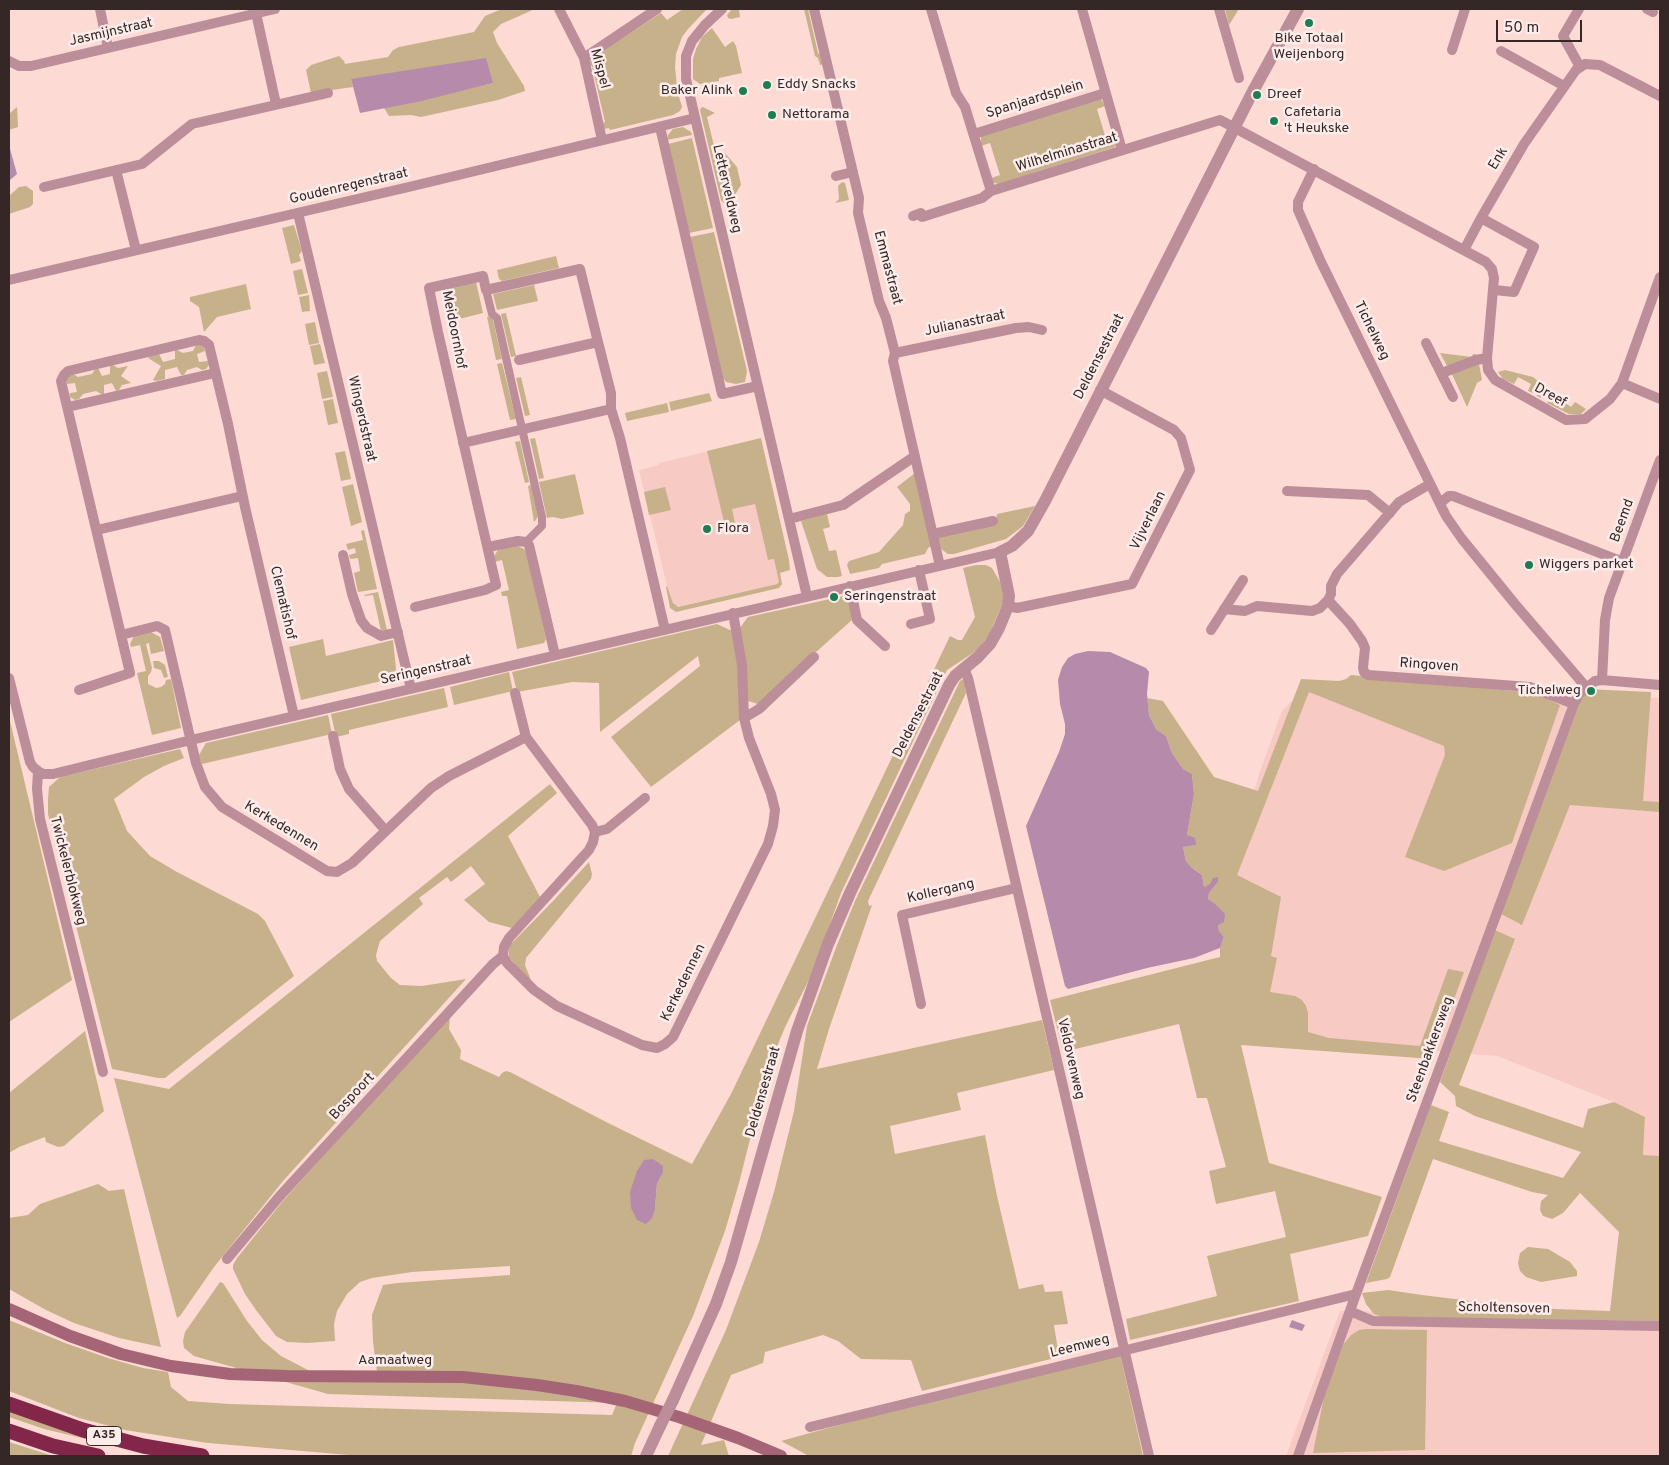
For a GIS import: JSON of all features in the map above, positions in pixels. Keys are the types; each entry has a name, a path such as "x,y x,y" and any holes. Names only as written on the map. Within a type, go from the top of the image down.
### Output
{"highway":[{"name":"A35","path":"9,1404 83,1430 142,1446 202,1456"},
{"name":"A35","path":"9,1431 53,1446 98,1456"}],"main road":[{"name":"Aamaatweg","path":"9,1309 70,1336 121,1354 179,1367 249,1375 463,1377 537,1384 576,1391 625,1401 679,1417 781,1456"}],"street":[{"path":"100,9 108,48"},
{"name":"Jasmijnstraat","path":"10,62 19,66 30,66 272,9"},
{"name":"Mispel","path":"559,9 584,58 602,140"},
{"path":"584,58 657,9"},
{"name":"Letterveldweg","path":"722,9 697,34 686,56 686,79 807,596"},
{"name":"Emmastraat","path":"814,9 853,172 858,198 858,213 879,301 886,318 895,353 893,361 940,566"},
{"path":"931,9 956,93 965,107 974,134"},
{"path":"1082,9 1106,94"},
{"path":"1219,9 1239,78"},
{"name":"Deldensestraat","path":"646,1456 712,1311 731,1262 797,1031 822,959 850,893 949,685 990,644 1008,606 1009,596 1000,552 1012,546 1028,531 1234,128 1298,9"},
{"path":"1452,50 1464,9"},
{"path":"1579,9 1563,36 1580,67 1586,64 1600,65 1660,96"},
{"path":"256,13 276,104"},
{"path":"1501,51 1564,86"},
{"name":"Enk","path":"1464,250 1480,218 1524,144 1564,86 1580,67"},
{"path":"44,187 142,164 192,124 328,93"},
{"name":"Spanjaardsplein","path":"991,191 974,134 1106,94 1122,150"},
{"name":"Goudenregenstraat","path":"9,280 695,118"},
{"name":"Wilhelminastraat","path":"913,216 921,214 922,217 965,204 982,198 991,191 1220,120 1234,128"},
{"path":"660,127 722,394 758,386"},
{"name":"Dreef","path":"1234,128 1486,262 1492,269 1494,278 1487,358 1488,370 1495,380 1566,420 1585,419 1610,399 1622,382"},
{"name":"Tichelweg","path":"1314,169 1298,202 1298,210 1321,262 1446,516 1462,538 1586,687"},
{"path":"116,170 136,250"},
{"path":"836,176 853,172"},
{"name":"Wingerdstraat","path":"298,213 411,689"},
{"path":"1480,218 1534,247 1514,292 1494,290"},
{"path":"526,542 537,532 543,523 497,318 492,314 486,290 580,269 611,393 611,409 620,438 664,630"},
{"name":"Meidoornhof","path":"415,607 485,590 496,585 429,288 483,276 486,290"},
{"path":"1660,277 1622,382 1660,399"},
{"name":"Julianastraat","path":"895,353 1016,328 1029,327 1042,330"},
{"name":"Clematishof","path":"79,690 130,673 62,381 64,375 68,371 199,340 209,345 228,424 242,496 294,716"},
{"path":"519,360 598,342"},
{"path":"1426,343 1453,397"},
{"path":"1442,373 1476,360 1487,358"},
{"path":"68,406 215,373"},
{"name":"Vijverlaan","path":"1008,606 1017,608 1132,584 1190,470 1181,438 1174,430 1100,390"},
{"path":"463,444 611,409"},
{"path":"789,519 843,504 915,456"},
{"name":"Beemd","path":"1602,680 1605,620 1609,598 1660,460"},
{"path":"1224,609 1245,611 1257,606 1312,611 1320,608 1331,594 1331,586 1337,574 1399,502 1430,484"},
{"path":"1287,491 1368,495 1390,513"},
{"path":"97,530 242,496"},
{"path":"1440,503 1449,496 1453,496 1623,562"},
{"path":"933,534 993,521"},
{"path":"488,547 518,541 526,542 531,549 555,655"},
{"name":"Seringenstraat","path":"38,771 44,774 53,774 191,740 1000,552"},
{"path":"343,555 352,594 361,620 367,628 381,636 398,632"},
{"path":"912,624 930,618 919,570"},
{"path":"1210,630 1243,580"},
{"path":"850,586 857,620 885,646"},
{"name":"Ringoven","path":"1328,600 1350,624 1362,641 1365,648 1363,668 1364,672 1368,675 1530,687 1574,704"},
{"name":"Kerkedennen","path":"503,956 507,963 534,990 557,1006 642,1045 656,1048 665,1044 673,1037 768,844 773,826 775,810 771,794 749,738 744,718 742,665 733,613"},
{"path":"121,635 157,626 165,630 191,740"},
{"path":"744,718 759,709 814,657"},
{"name":"Veldovenweg","path":"964,668 968,678 1149,1456"},
{"name":"Twickelerblokweg","path":"9,678 30,762 33,768 38,771 37,789 40,819 103,1072"},
{"path":"1586,687 1595,681 1602,680 1660,685"},
{"name":"Steenbakkersweg","path":"1298,1456 1574,704 1579,694 1586,687"},
{"path":"503,956 504,947 509,938 589,850 595,832 592,825 526,737 515,693"},
{"path":"333,736 340,769 349,789 386,831"},
{"name":"Kerkedennen","path":"191,740 196,763 205,787 222,807 326,870 337,872 352,863 431,788 526,737"},
{"path":"595,832 607,829 645,798"},
{"name":"Kollergang","path":"921,1004 902,916 1016,888"},
{"name":"Bospoort","path":"227,1260 286,1189 493,964 503,956"},
{"name":"Leemweg","path":"810,1426 1356,1294"},
{"name":"Scholtensoven","path":"1350,1312 1373,1321 1660,1326"},
{"name":"Steenbakkersweg","path":"1304,1456 1309,1427"}],"shaded area":[{"path":"502,9 535,9 501,24 493,32 497,43 524,86 525,91 498,100 421,117 411,115 389,116 384,108 493,83 351,79 353,87 311,93 306,70 311,65 339,56 345,64 388,57 393,50 399,47 474,32 485,16"},
{"path":"683,9 707,9 682,37 676,54 677,86 674,87 682,107 680,111 673,115 610,130 609,128 604,129 603,123 605,122 592,66 589,65 590,59 661,13 667,20"},
{"path":"732,9 739,9 740,17 728,18 727,15"},
{"path":"804,9 808,9 818,53 822,56 824,64 820,65 818,58 815,56"},
{"path":"1225,9 1239,9 1229,25"},
{"path":"712,28 725,47 733,41 736,46 742,73 719,78 719,81 700,84 693,79 693,59 702,37"},
{"path":"486,58 493,83 417,102 360,113 351,79"},
{"path":"1101,99 1105,106 1097,109 1107,142 1116,139 1115,147 998,184 992,182 991,178 1000,175 990,143 981,146 983,134"},
{"path":"17,107 18,127 9,130 9,114"},
{"path":"703,107 715,113 707,117 716,154 724,152 737,167 741,185 731,201 724,203 721,200 700,110"},
{"path":"683,127 691,132 692,135 667,140 668,135 673,129"},
{"path":"692,138 713,228 689,233 668,144"},
{"path":"9,145 17,174 9,181"},
{"path":"842,182 845,183 849,200 835,203 839,199 838,186"},
{"path":"26,186 33,191 33,204 30,207 9,214 9,196 19,187"},
{"path":"294,225 302,251 299,255 301,261 291,264 282,228"},
{"path":"714,232 747,371 745,382 736,384 726,382 723,378 690,237"},
{"path":"556,256 559,268 502,281 499,279 497,270"},
{"path":"302,269 308,293 298,295 293,271"},
{"path":"476,282 483,313 455,320 447,289"},
{"path":"246,284 251,309 217,317 204,332 199,307 190,301 190,297"},
{"path":"534,285 538,301 497,310 493,294"},
{"path":"309,295 310,311 302,312 299,297"},
{"path":"506,313 516,356 511,357 501,314"},
{"path":"492,316 502,359 496,360 487,317"},
{"path":"315,322 319,343 309,345 305,324"},
{"path":"200,344 204,347 205,351 197,354 199,362 208,361 209,365 206,369 202,370 197,367 187,370 184,375 181,375 177,367 165,370 165,379 153,380 161,366 148,358 150,356 159,354 163,362 175,359 175,350 183,353 193,351 196,345"},
{"path":"320,344 325,363 314,365 310,346"},
{"path":"1440,353 1472,357 1473,354 1479,355 1447,366"},
{"path":"502,363 516,419 510,420 497,364"},
{"path":"1479,364 1482,380 1477,383 1467,407 1451,372"},
{"path":"110,365 118,368 128,366 121,376 131,383 122,385 116,391 112,383 104,385 104,394 96,391 83,394 79,399 75,400 70,397 70,393 77,392 75,383 67,384 66,380 69,375 73,374 78,377 92,374 98,368 102,376 110,374"},
{"path":"1505,370 1533,377 1537,380 1533,393 1528,391 1531,384 1518,377 1514,384 1503,379 1498,372"},
{"path":"327,371 333,397 322,399 317,373"},
{"path":"521,377 530,415 525,416 516,378"},
{"path":"1540,382 1571,407 1575,402 1586,409 1581,414 1569,414 1547,403 1551,395 1544,391 1541,398 1537,396"},
{"path":"709,393 712,401 671,411 669,402"},
{"path":"333,399 338,423 328,425 323,401"},
{"path":"667,403 669,412 627,421 625,413"},
{"path":"535,438 544,478 539,479 530,439"},
{"path":"761,438 790,570 780,573 782,584 779,588 676,612 670,608 667,586 673,603 678,607 779,582 774,559 768,560 755,504 732,509 736,528 726,530 707,451"},
{"path":"520,441 529,482 525,483 515,442"},
{"name":"Flora","path":"747,442 755,504 768,560 774,559 779,582 677,607 673,603 667,586 639,470 659,465 659,463"},
{"path":"345,451 351,479 341,481 335,453"},
{"path":"915,473 932,546 928,548 925,554 882,564 879,568 850,574 847,565 849,561 879,552 903,525 905,514 910,511 910,504 897,487"},
{"path":"575,474 584,514 562,519 547,518 539,482"},
{"path":"353,484 362,522 351,526 342,487"},
{"path":"531,485 538,517 534,522 528,486"},
{"path":"665,487 671,510 649,515 644,492"},
{"path":"1035,506 1023,526 1006,539 954,554 948,554 941,549 938,536 996,525 997,514"},
{"path":"827,514 830,527 823,529 829,551 836,550 842,576 838,577 827,577 817,569 801,521"},
{"path":"364,530 377,589 358,592 354,573 360,571 358,558 350,559 349,555 356,553 355,548 348,550 346,544 363,540 361,531"},
{"path":"516,545 526,552 546,639 544,643 517,649 507,596 502,596 501,592 509,590 502,560 495,562 494,556 498,550"},
{"path":"986,565 992,568 1000,582 1004,600 990,633 979,649 947,670 841,893 813,972 786,1025 768,1068 725,1231 693,1316 635,1443 631,1456 361,1456 208,1443 125,1430 79,1418 9,1391 9,1320 108,1358 143,1368 168,1372 171,1387 188,1401 229,1404 612,1415 617,1403 328,1394 194,1356 184,1348 183,1341 185,1332 220,1282 223,1283 247,1321 262,1340 281,1356 327,1380 377,1372 372,1315 383,1285 510,1275 510,1266 412,1272 372,1278 360,1282 347,1294 337,1311 334,1324 335,1341 307,1343 287,1342 276,1336 245,1294 233,1269 237,1258 282,1202 450,1015 449,1029 461,1050 460,1059 499,1077 506,1071 510,1072 692,1164 731,1094 950,636 962,640 975,617 963,568","holes":["653,1159 663,1173 657,1183 655,1209"]},
{"path":"378,592 387,630 381,631 373,595 364,595"},
{"path":"848,595 853,619 758,704 748,701 739,629 748,617"},
{"path":"717,624 732,631 737,660 740,720 651,787 611,737 700,666 698,656 600,732 599,683 572,682 517,692 512,672"},
{"path":"151,632 160,637 164,651 151,654 149,643 146,644 152,668 148,676 148,684 156,688 161,687 165,684 166,680 171,679 181,728 152,735 137,673 146,671 140,645 131,647 130,644 134,636"},
{"path":"323,639 326,656 393,640 396,669 394,678 301,700 289,647"},
{"path":"1088,651 1110,652 1146,668 1149,672 1147,694 1149,715 1156,729 1166,736 1172,753 1183,769 1192,774 1194,794 1187,835 1195,838 1196,845 1183,847 1186,861 1202,875 1204,887 1210,884 1213,878 1218,877 1218,882 1209,893 1208,899 1225,914 1224,922 1218,925 1219,931 1224,937 1220,948 1194,958 1147,968 1068,989 1065,986 1026,826 1059,752 1065,734 1058,680 1062,667 1068,658"},
{"path":"153,661 159,661 165,665 168,677 164,678 161,670 154,668"},
{"path":"509,672 513,691 454,705 450,687"},
{"path":"1351,675 1535,693 1560,705 1512,843 1444,871 1405,857 1445,755 1444,746 1309,692 1237,875 1281,897 1271,956 1277,958 1270,992 1295,996 1302,1000 1308,1013 1308,1032 1329,1038 1420,1046 1448,969 1464,972 1432,1059 1241,1045 1269,1163 1382,1197 1368,1236 1290,1254 1299,1301 1130,1340 1126,1319 1217,1296 1207,1256 1286,1237 1275,1191 1216,1204 1209,1171 1226,1167 1207,1098 1197,1098 1179,1024 1063,1052 1050,1000 1220,957 1220,948 1224,937 1219,931 1213,902 1208,899 1209,893 1218,882 1204,887 1202,875 1186,861 1183,847 1195,845 1187,835 1194,794 1192,774 1183,769 1172,753 1166,736 1156,729 1149,715 1147,698 1163,701 1214,777 1258,791 1301,679 1339,681"},
{"path":"964,678 966,693 868,901 869,906 872,905 817,1069 1042,1020 1054,1070 957,1093 961,1110 890,1126 895,1154 985,1135 1019,1289 1043,1284 1045,1292 1062,1291 1068,1324 1054,1325 1059,1357 922,1391 911,1360 861,1359 838,1341 823,1335 765,1352 763,1363 731,1375 701,1445 724,1440 729,1456 668,1456 726,1330 759,1242 774,1192 794,1111 807,1026 837,945 855,901 960,681"},
{"path":"1308,684 1660,698 1660,1156 1643,1156 1645,1117 1614,1102 1497,1056 1300,1041 1259,1002 1231,876 1259,774 1282,711"},
{"path":"444,688 448,707 349,730 349,734 336,737 331,714"},
{"path":"1585,689 1651,692 1643,801 1660,802 1660,812 1570,805 1522,925 1501,914"},
{"path":"328,715 332,734 201,763 199,755 206,743"},
{"path":"9,717 72,980 9,1022"},
{"path":"180,749 184,758 144,777 114,799 127,831 150,856 258,914 265,921 294,976 165,1078 158,1078 112,1069 48,814 48,799 49,787 60,777"},
{"path":"550,784 557,793 508,836 540,897 512,928 489,922 464,900 485,884 471,866 451,882 447,877 419,898 423,904 380,941 376,955 377,961 391,978 400,985 422,986 466,979 283,1181 214,1267 177,1318 114,1078 169,1089"},
{"path":"589,862 592,874 591,879 526,958 525,965 531,980 521,972 509,957 509,946"},
{"path":"1495,930 1515,939 1459,1085 1583,1128 1588,1109 1614,1102 1645,1117 1643,1155 1660,1156 1660,1321 1383,1317 1374,1314 1366,1304 1362,1293 1388,1290 1528,1308 1610,1311 1619,1232 1580,1193 1563,1213 1552,1219 1543,1216 1540,1210 1541,1201 1548,1195 1532,1192 1433,1159 1390,1277 1366,1283 1431,1105 1449,1112 1439,1141 1563,1178 1581,1152 1475,1116 1456,1106 1455,1096 1440,1082"},
{"path":"85,1031 104,1111 64,1146 58,1147 46,1142 45,1137 9,1153 9,1093"},
{"path":"653,1159 663,1166 663,1173 657,1183 655,1209 652,1218 646,1224 637,1220 631,1208 630,1192 637,1171 644,1160"},
{"path":"98,1184 109,1191 124,1189 161,1347 119,1338 74,1323 9,1289 9,1218 28,1215 40,1204"},
{"path":"1528,1247 1548,1249 1570,1262 1577,1271 1577,1276 1541,1282 1526,1277 1520,1271 1518,1263 1520,1253"},
{"path":"1340,1311 1660,1315 1660,1456 1286,1456"},
{"path":"1292,1320 1305,1325 1302,1331 1289,1327"},
{"path":"1359,1330 1427,1330 1425,1450 1313,1453 1324,1396 1343,1345 1351,1335"},
{"path":"1120,1354 1143,1456 809,1456 781,1441 897,1409"},
{"path":"9,1407 116,1446 44,1429 9,1417"},
{"path":"9,1442 50,1455 54,1456 9,1456"}],"place":[{"name":"Bike Totaal Weijenborg","path":"1309,23"},
{"name":"Eddy Snacks","path":"767,85"},
{"name":"Baker Alink","path":"743,91"},
{"name":"Dreef","path":"1257,95"},
{"name":"Nettorama","path":"772,115"},
{"name":"Cafetaria 't Heukske","path":"1274,121"},
{"name":"Flora","path":"707,529"},
{"name":"Wiggers parket","path":"1529,565"},
{"name":"Seringenstraat","path":"834,597"},
{"name":"Tichelweg","path":"1591,691"}]}
